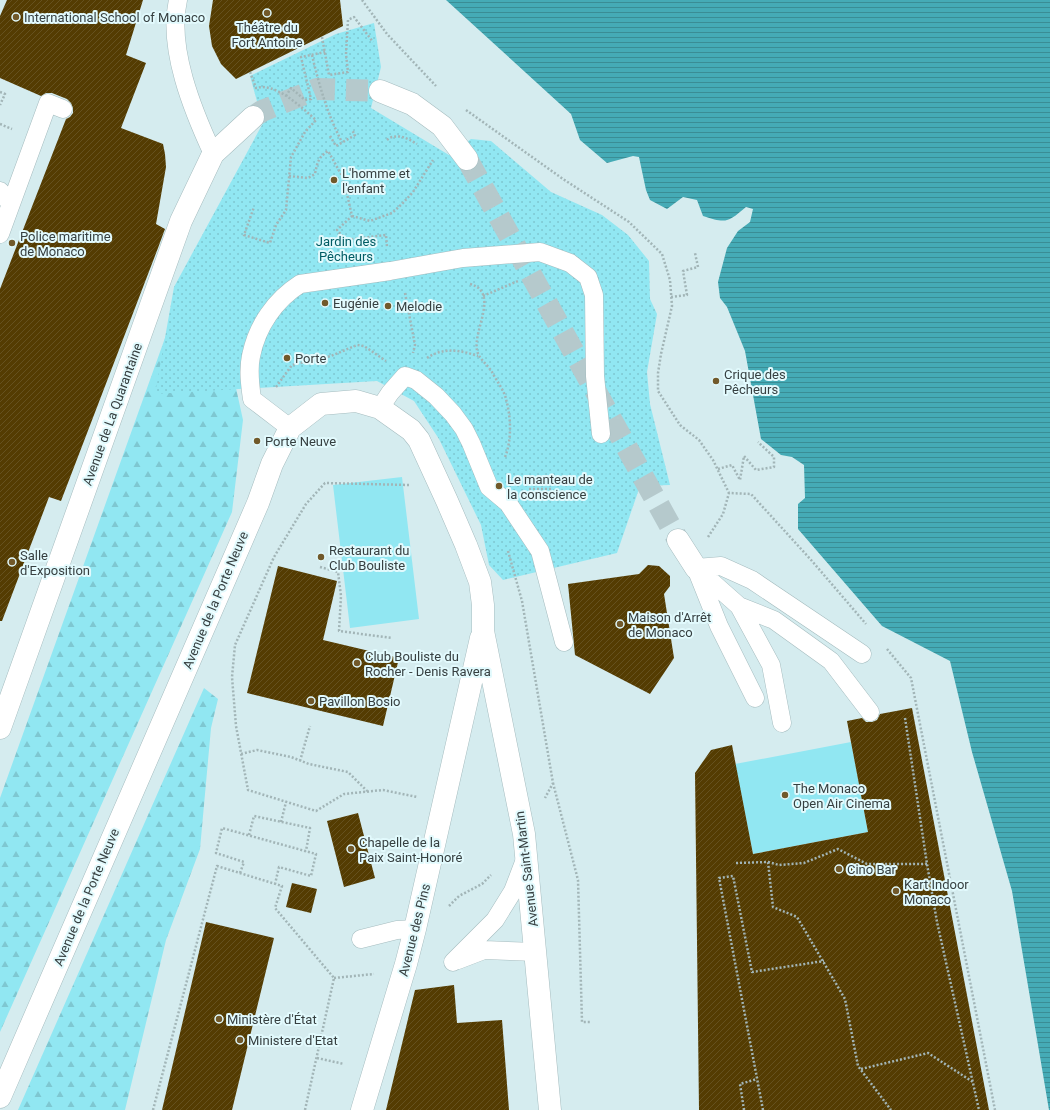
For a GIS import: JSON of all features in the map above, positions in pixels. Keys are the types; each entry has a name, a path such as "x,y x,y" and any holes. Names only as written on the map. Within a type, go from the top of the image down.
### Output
{"street":[{"path":"380,91 412,104 442,126 467,159"},
{"name":"Avenue de La Quarantaine","path":"0,728 181,221 213,154 253,117"},
{"name":"Avenue de la Porte Neuve","path":"0,1097 258,503 272,464 290,428 321,404 356,401 380,408 411,430 419,440 441,487 480,582 483,605 483,631"},
{"path":"678,540 693,564"},
{"name":"Avenue Saint-Martin","path":"483,631 524,834 550,1110"},
{"name":"Avenue des Pins","path":"362,1110 415,929 483,631"}],"lane":[{"path":"178,0 176,10 176,34 180,63 200,125 213,154"},
{"path":"0,234 6,197 48,103 63,109"},
{"path":"290,428 252,399 250,377 251,356 257,337 266,318 279,300 289,291 300,284 390,271 463,258 540,252 570,263 588,277 594,295 595,376 602,434"},
{"path":"380,408 390,393 405,376 416,380 436,396 453,414 464,429 471,443 489,487 508,503 540,551 564,642"},
{"path":"693,564 739,606 771,665 782,723"},
{"path":"693,564 721,566 752,580 862,654"},
{"path":"693,564 719,626 755,698"},
{"path":"739,606 774,620 831,661 870,712"},
{"path":"526,857 513,891 495,920 453,962 484,950 536,952"},
{"path":"360,939 397,930 415,929"}],"path":[{"path":"362,0 387,34 437,87"},
{"path":"322,37 329,75 348,72 346,54 348,20 354,17 373,42"},
{"path":"286,96 291,88 305,100 311,99 301,58 325,52"},
{"path":"312,55 332,120 342,142"},
{"path":"250,72 256,88 272,88 286,96 316,120 305,132 291,157 286,210 276,225 270,243 244,235 254,207"},
{"path":"0,92 5,94 0,105"},
{"path":"460,106 563,179 629,222 662,254 670,280 672,306 660,354 658,392 680,425 699,440 713,460 729,493 723,514 693,564"},
{"path":"330,136 336,146 355,136 352,130"},
{"path":"387,140 389,138 400,136 418,144"},
{"path":"289,176 308,178 315,174 319,158 322,154 328,151 341,174 352,216"},
{"path":"352,216 370,221 392,212 413,192 435,155"},
{"path":"352,216 337,230 346,240 386,235 390,271 404,291 414,345 405,376"},
{"path":"671,297 687,295 683,271 698,267 695,253"},
{"path":"483,296 522,279"},
{"path":"464,283 479,287 483,296 483,315 477,334 476,348 478,356"},
{"path":"262,407 292,365 331,356 357,345 364,346 378,355 405,376"},
{"path":"405,376 420,363 434,354 449,350 467,352 478,356 491,371 506,398 510,422 507,451 498,474 489,487"},
{"path":"718,469 732,465 740,480 744,456 756,470 774,467 774,457 758,442"},
{"path":"411,486 325,483 306,504 274,557 235,645 232,677 236,726 248,790 316,811 344,794 383,790 421,798"},
{"path":"729,493 751,494 812,561 866,625"},
{"path":"506,544 522,601 552,783 578,880 582,1022 590,1022"},
{"path":"320,567 338,572 341,596 339,631 392,638"},
{"path":"886,649 911,678 995,1110"},
{"path":"905,718 937,922 979,1110"},
{"path":"300,761 310,726"},
{"path":"241,754 257,750 309,764 348,772 367,792"},
{"path":"544,802 552,783"},
{"path":"281,822 286,802"},
{"path":"249,836 254,816 310,828 306,851"},
{"path":"240,873 244,862 216,852 222,828 316,854 311,876 279,868 275,884"},
{"path":"736,863 768,862 779,865 804,863 838,849 867,864 927,864"},
{"path":"768,862 773,907 797,917 824,961 845,999 858,1066 891,1110"},
{"path":"153,1110 217,866 282,886 275,908 334,978"},
{"path":"448,907 460,896 482,884 492,874"},
{"path":"763,1110 719,878 733,876 752,972 824,961"},
{"path":"334,978 376,974"},
{"path":"305,1110 334,978"},
{"path":"861,1069 928,1053 973,1082"},
{"path":"317,1058 344,1064"},
{"path":"744,1110 740,1084 757,1079"}],"green space":[{"name":"Jardin des Pêcheurs","path":"374,23 381,67 371,108 449,155 471,139 491,141 551,192 602,215 628,235 649,261 650,299 657,314 647,372 650,404 670,485 640,486 617,553 503,580 489,565 481,525 439,439 414,401 377,381 155,394 174,287 263,123 250,76 336,34"},
{"path":"184,285 229,356 243,420 232,512 0,1032 0,798"},
{"path":"402,477 419,619 350,628 333,485"},
{"path":"204,688 218,699 211,728 200,849 166,940 125,1110 18,1110"},
{"path":"851,742 868,832 753,854 735,764"}],"shaded area":[{"path":"446,0 1050,0 1050,1110 1012,891 972,752 950,661 882,626 798,529 798,504 805,498 804,465 792,457 781,455 761,439 745,351 727,307 720,298 718,282 727,248 738,231 750,222 753,209 746,207 731,219 722,221 703,216 697,200 683,197 667,209 650,200 646,190 639,157 633,156 607,163 580,140 571,114"}],"building":[{"path":"7,0 143,0 126,55 146,63 121,128 163,144 166,167 156,224 165,229 61,501 49,497 2,621 0,621 0,289 66,119 73,113 71,103 67,99 52,93 46,93 41,96 0,78 0,16"},
{"path":"213,0 340,0 343,26 236,79 221,64 212,46 209,26"},
{"name":"Maison d'Arrêt de Monaco","path":"648,565 659,566 670,576 670,586 664,594 674,658 650,694 575,655 568,584 639,574"},
{"path":"278,566 337,581 323,640 399,658 383,726 247,693"},
{"path":"912,708 989,1110 699,1110 695,773 711,750 732,745 753,854 868,832 847,721 862,718 866,722 872,722 877,720 880,714"},
{"name":"Chapelle de la Paix Saint-Honoré","path":"358,813 375,878 344,887 327,821"},
{"path":"292,883 317,889 311,913 286,907"},
{"name":"Ministère d'État","path":"206,922 274,938 232,1110 162,1110"},
{"path":"454,985 457,1023 502,1020 509,1110 386,1110 415,990"}],"tunnel":[{"path":"253,117 262,111 317,89 380,91"},
{"path":"467,159 678,540"}],"place":[{"name":"Théâtre du Fort Antoine","path":"267,13"},
{"name":"International School of Monaco","path":"16,17"},
{"name":"L'homme et l'enfant","path":"334,180"},
{"name":"Police maritime de Monaco","path":"12,243"},
{"name":"Eugénie","path":"325,303"},
{"name":"Melodie","path":"388,306"},
{"name":"Porte","path":"287,358"},
{"name":"Crique des Pêcheurs","path":"716,381"},
{"name":"Porte Neuve","path":"257,441"},
{"name":"Le manteau de la conscience","path":"499,486"},
{"name":"Restaurant du Club Bouliste","path":"321,557"},
{"name":"Salle d'Exposition","path":"12,562"},
{"name":"Maison d'Arrêt de Monaco","path":"620,624"},
{"name":"Club Bouliste du Rocher - Denis Ravera","path":"357,663"},
{"name":"Pavillon Bosio","path":"311,701"},
{"name":"The Monaco Open Air Cinema","path":"785,795"},
{"name":"Chapelle de la Paix Saint-Honoré","path":"351,849"},
{"name":"Cino Bar","path":"839,869"},
{"name":"Kart Indoor Monaco","path":"896,891"},
{"name":"Ministère d'État","path":"219,1019"},
{"name":"Ministere d'Etat","path":"240,1040"}]}
